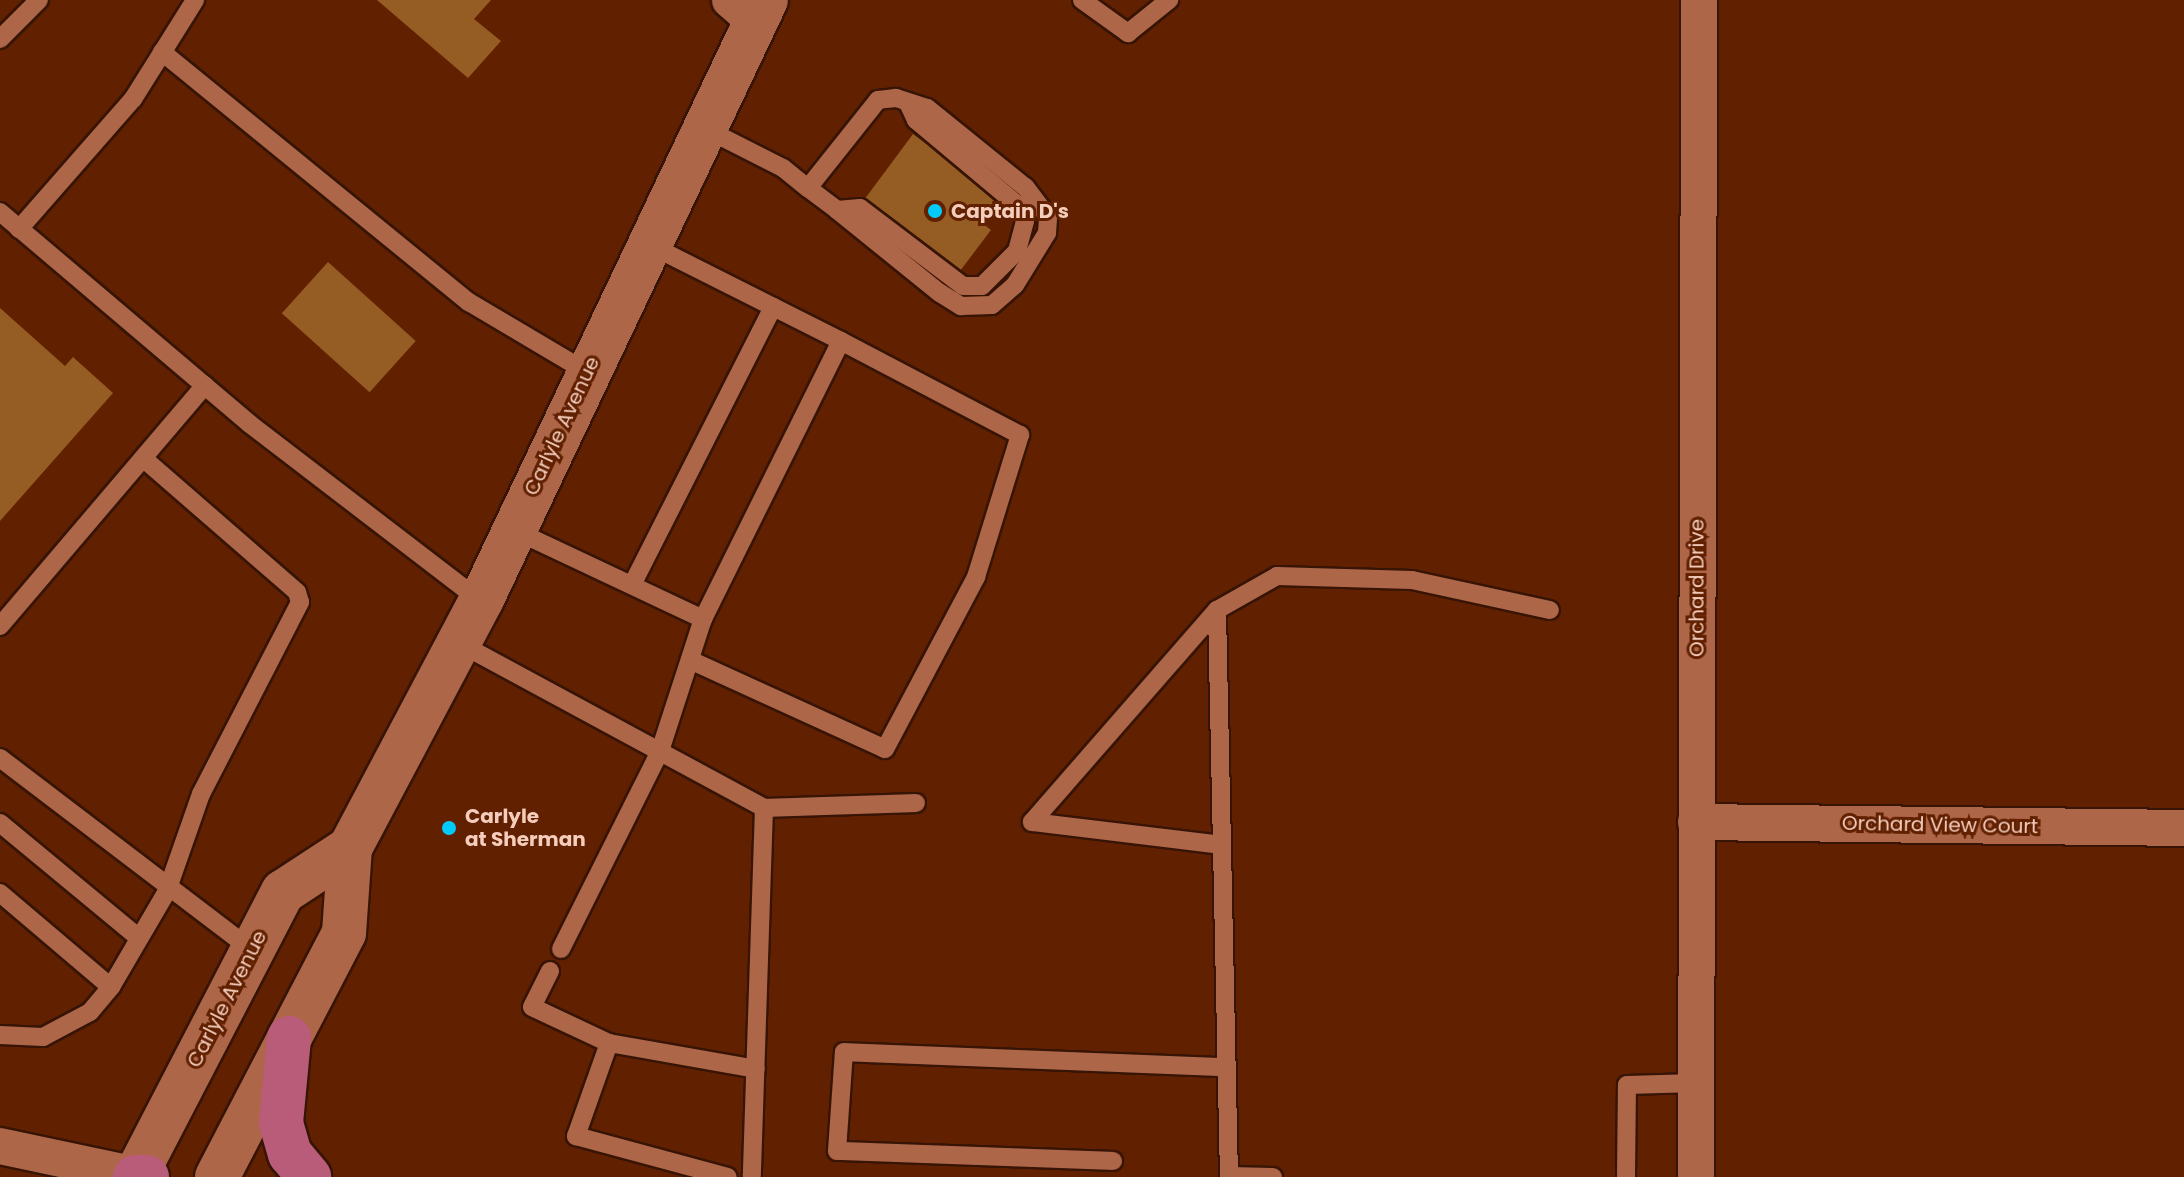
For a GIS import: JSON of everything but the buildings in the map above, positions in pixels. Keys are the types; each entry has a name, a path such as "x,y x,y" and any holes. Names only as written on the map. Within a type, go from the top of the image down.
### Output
{"main road":[{"name":"Carlyle Avenue","path":"217,1177 344,933 350,848 481,601 704,128 751,8"},
{"name":"Carlyle Avenue","path":"139,1176 283,892 350,848"},
{"path":"289,1038 281,1123 290,1154 309,1177"}],"street":[{"name":"Orchard Drive","path":"1696,1177 1699,0"},
{"name":"Orchard View Court","path":"1696,822 2184,828"},
{"path":"0,1146 139,1176"}],"lane":[{"path":"0,39 39,0"},
{"path":"19,229 133,99 195,0"},
{"path":"1082,0 1128,33 1169,0"},
{"path":"162,52 469,302 587,372"},
{"path":"704,128 774,161 808,188 961,306 992,305 1038,255 1048,217 1025,187 927,108 878,100 808,188"},
{"path":"0,212 205,385 481,601"},
{"path":"647,244 1020,435 976,577 885,749 690,660"},
{"path":"632,585 773,307"},
{"path":"561,949 660,751 703,619 841,341"},
{"path":"0,626 205,385"},
{"path":"0,1035 43,1037 90,1012 111,987 167,891 201,794 300,602 297,592 143,458"},
{"path":"514,530 703,619"},
{"path":"1222,845 1032,822 1217,610 1277,576 1412,580 1550,610"},
{"path":"1217,610 1223,1067 1229,1176 1273,1177"},
{"path":"459,643 764,808 916,803"},
{"path":"0,758 167,891 252,950"},
{"path":"752,1177 764,808"},
{"path":"0,823 139,938"},
{"path":"0,893 111,987"},
{"path":"550,971 532,1007 609,1043 756,1069"},
{"path":"609,1043 576,1136 728,1177"},
{"path":"1113,1161 837,1151 844,1052 1223,1067"},
{"path":"1626,1177 1627,1085 1696,1083"}],"place":[{"name":"Captain D's","path":"935,211"},
{"name":"Carlyle at Sherman","path":"449,828"}]}
